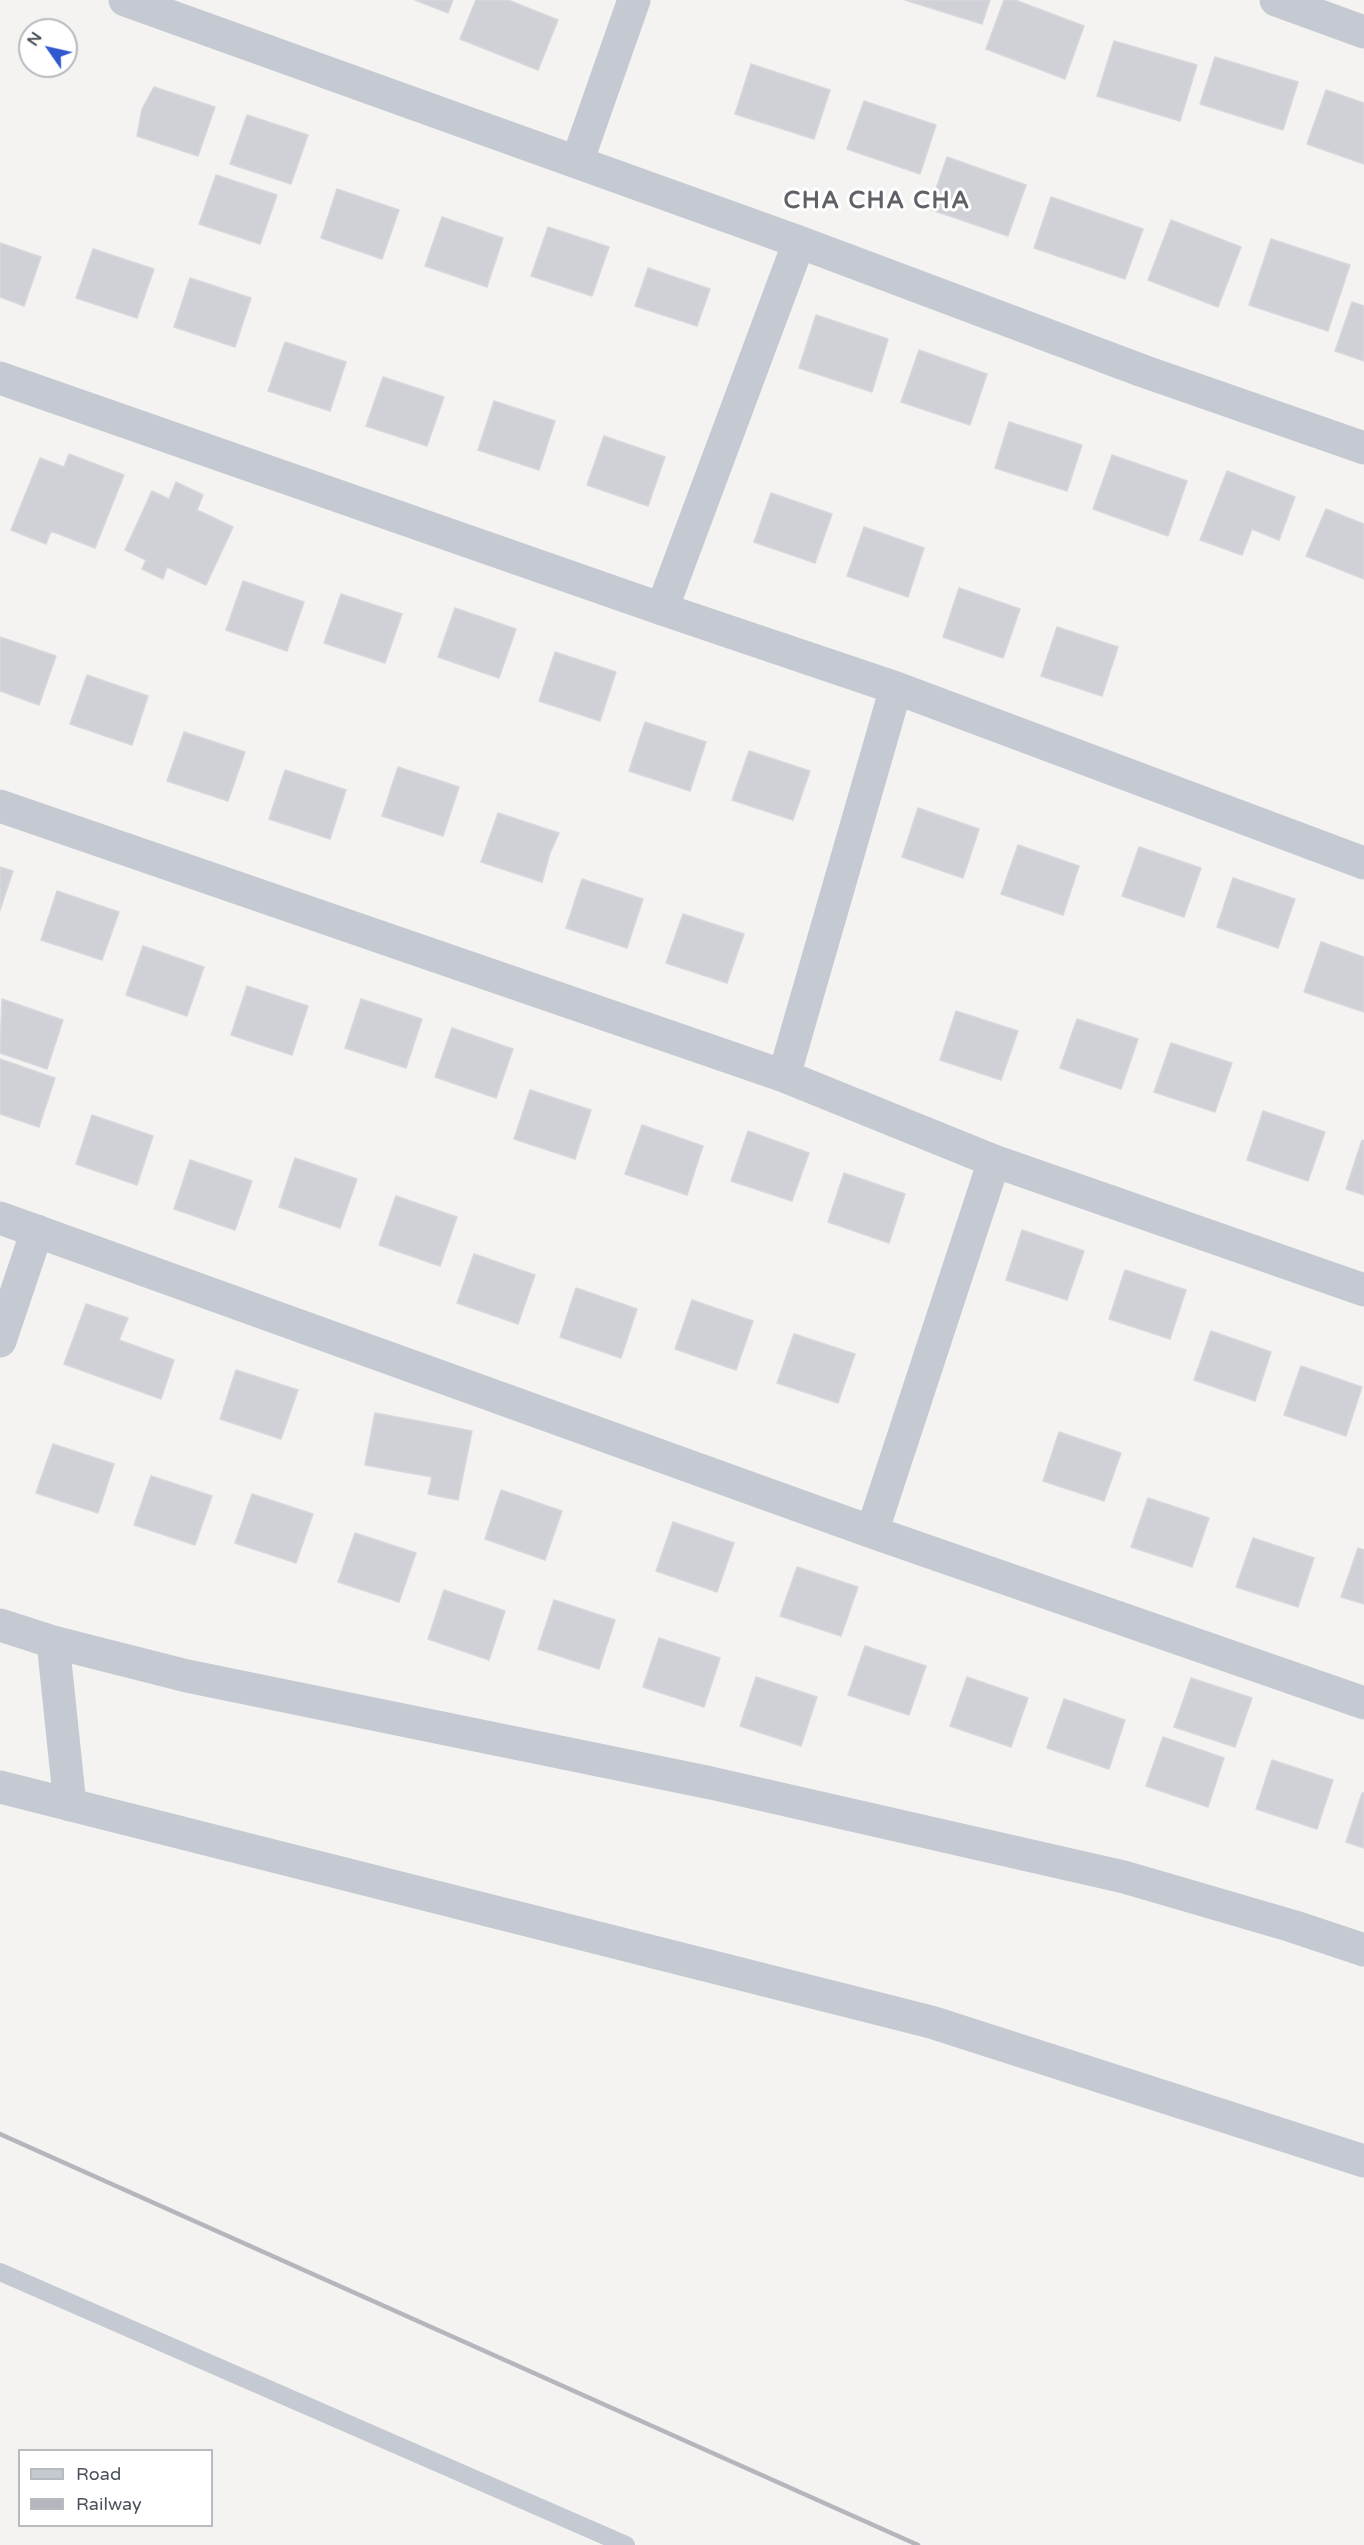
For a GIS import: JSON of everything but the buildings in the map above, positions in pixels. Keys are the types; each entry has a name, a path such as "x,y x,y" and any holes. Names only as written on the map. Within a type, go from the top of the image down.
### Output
{"street":[{"path":"124,0 799,242 1143,371 1364,448"},
{"path":"577,162 634,0"},
{"path":"1276,0 1364,32"},
{"path":"663,609 799,242"},
{"path":"0,378 896,688 1364,863"},
{"path":"784,1076 896,688"},
{"path":"0,806 784,1076 994,1161 1364,1290"},
{"path":"872,1532 994,1161"},
{"path":"0,1218 872,1532 1364,1703"},
{"path":"0,1341 37,1231"},
{"path":"0,1625 53,1642 187,1676 711,1783 1124,1877 1292,1926 1364,1950"},
{"path":"53,1642 70,1805"},
{"path":"0,1787 931,2022 1364,2161"}],"lane":[{"path":"0,2272 627,2545"}],"railway":[{"path":"0,2134 918,2545"}],"district":[{"name":"CHA CHA CHA","path":"877,202"}]}
